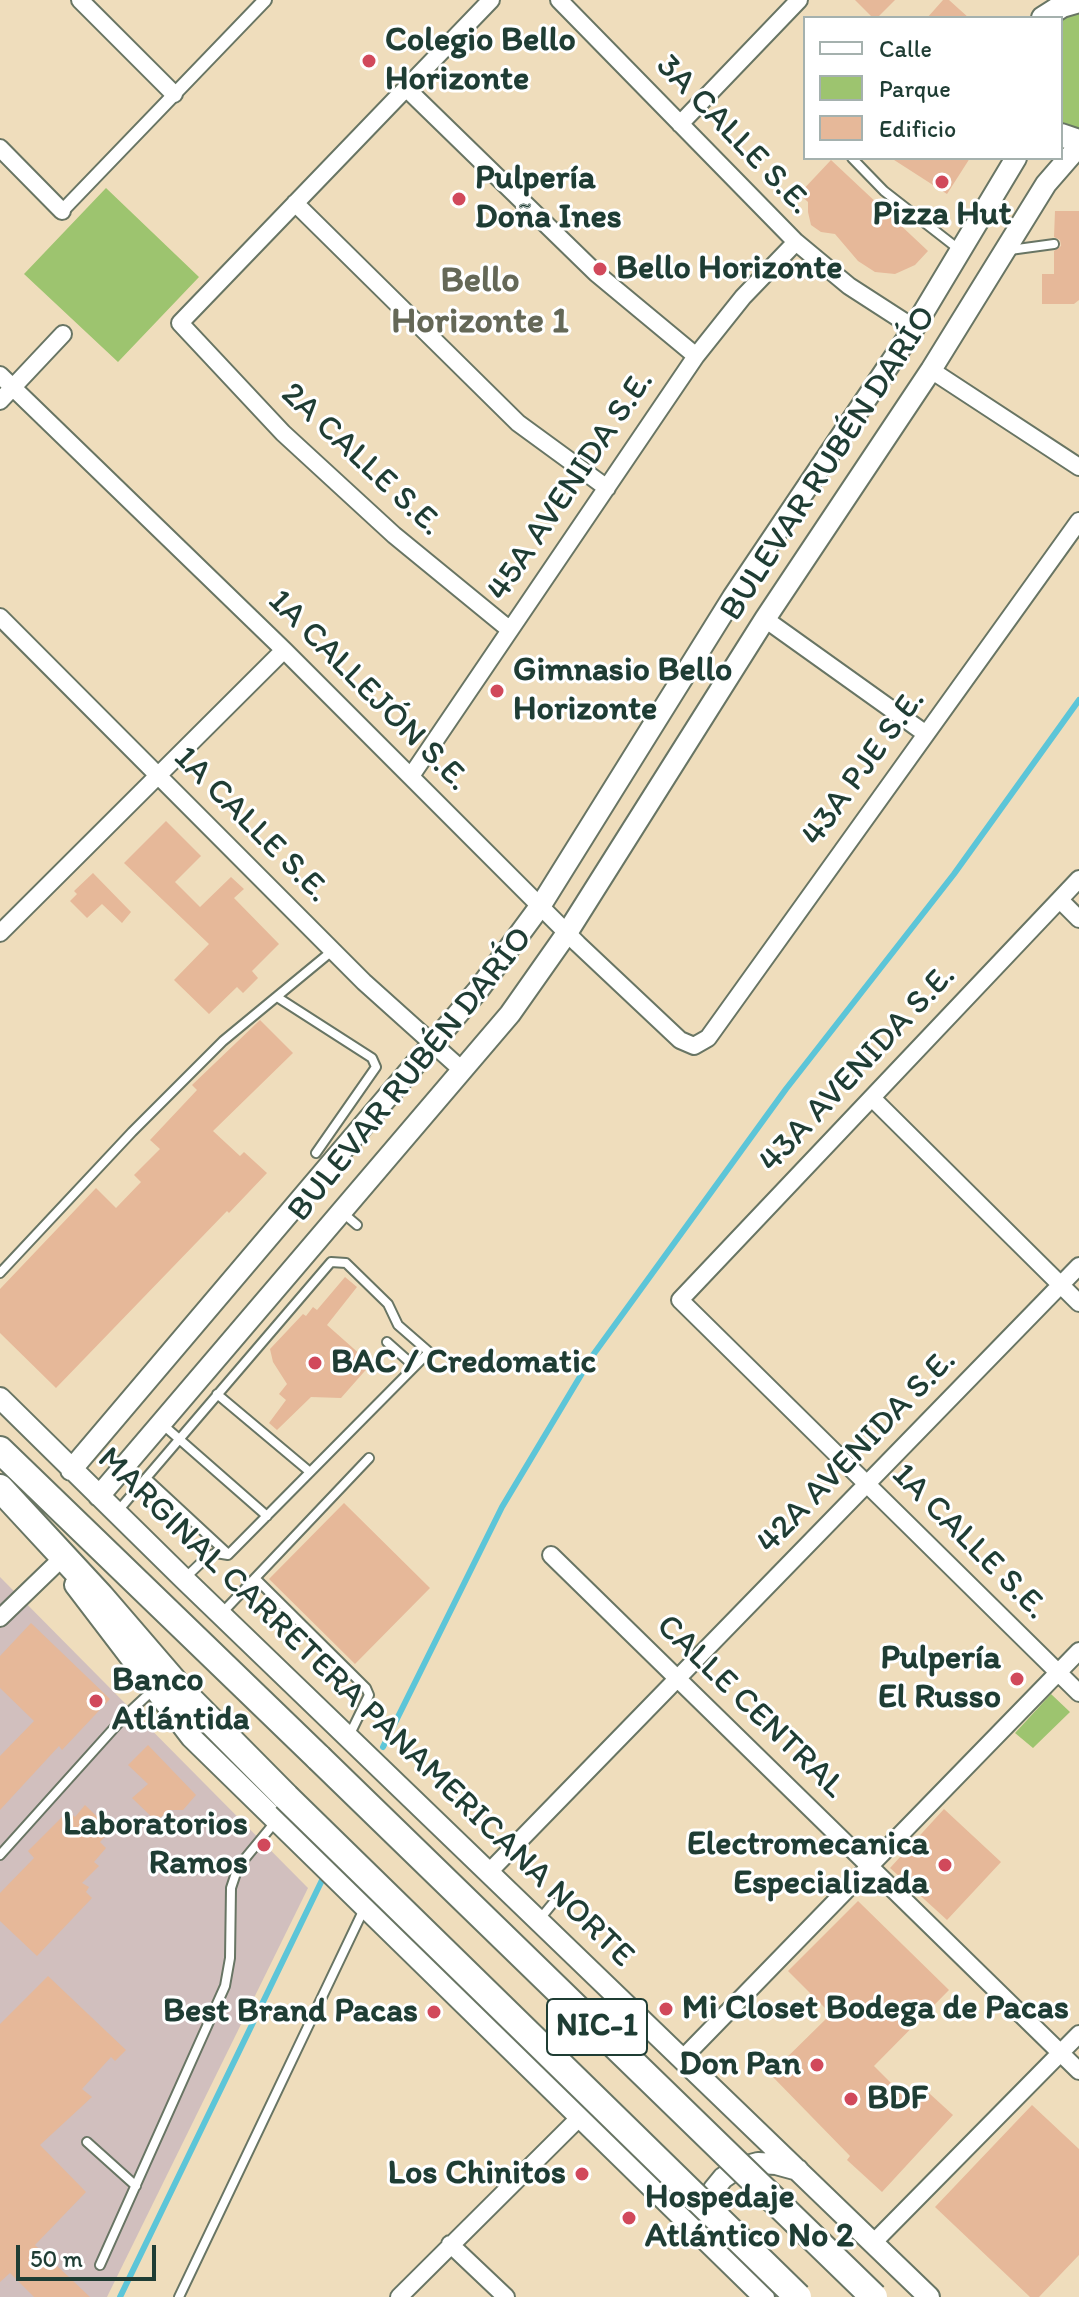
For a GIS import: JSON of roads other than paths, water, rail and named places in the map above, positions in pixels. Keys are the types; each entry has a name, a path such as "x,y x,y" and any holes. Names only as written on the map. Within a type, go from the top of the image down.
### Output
{"highway":[{"name":"NIC-1","path":"0,1450 874,2297"},
{"name":"NIC-1","path":"5,1493 187,1697 281,1809 798,2297"}],"main road":[{"path":"1033,0 1056,9"}],"street":[{"path":"80,0 174,94"},
{"path":"0,148 62,211 265,0"},
{"path":"491,0 295,203 518,423 607,488"},
{"name":"3A CALLE S.E.","path":"559,0 796,242 849,286 914,328"},
{"path":"680,124 799,0"},
{"path":"406,88 596,273 696,356"},
{"name":"BULEVAR RUBÉN DARÍO","path":"99,1496 350,1218 462,1070 515,1018 765,619 931,370 1046,184 1079,144"},
{"name":"BULEVAR RUBÉN DARÍO","path":"71,1470 479,989 541,905 733,597 914,328 1015,160"},
{"name":"2A CALLE S.E.","path":"295,203 180,323 283,433 394,535 510,630"},
{"name":"45A AVENIDA S.E.","path":"411,776 696,356 743,297 796,242"},
{"path":"0,401 6,382 63,334"},
{"path":"931,370 1079,467"},
{"name":"1A CALLEJÓN S.E.","path":"6,382 284,650 567,933 680,1040 694,1046"},
{"name":"43A PJE S.E.","path":"694,1046 708,1038 1079,521"},
{"name":"1A CALLE S.E.","path":"0,617 332,950 462,1070"},
{"path":"765,619 926,734"},
{"path":"0,933 284,650"},
{"name":"43A AVENIDA S.E.","path":"680,1300 1079,879"},
{"path":"1060,900 1079,919"},
{"path":"872,1098 1079,1303"},
{"name":"42A AVENIDA S.E.","path":"489,1872 1079,1266"},
{"name":"1A CALLE S.E.","path":"680,1300 1079,1693"},
{"name":"MARGINAL CARRETERA PANAMERICANA NORTE","path":"0,1398 929,2297"},
{"path":"5,1493 191,1737 281,1809 326,1871 761,2296"},
{"name":"CALLE CENTRAL","path":"551,1555 1079,2071"},
{"path":"0,1618 58,1562"},
{"path":"683,2058 1079,1651"},
{"path":"873,2243 1079,2034"},
{"path":"399,2297 579,2118"},
{"path":"708,2244 705,2208 723,2178 736,2169 758,2163 798,2170"},
{"path":"450,2244 506,2297"}],"lane":[{"path":"854,160 884,191 961,251"},
{"path":"1006,251 1054,244"},
{"path":"0,1273 132,1132 223,1041 332,950"},
{"path":"277,997 372,1058 376,1067 316,1153"},
{"path":"117,1513 331,1262 346,1263 388,1304 398,1325 429,1352 228,1555"},
{"path":"387,1342 414,1366"},
{"path":"217,1394 310,1472"},
{"path":"162,1424 267,1516"},
{"path":"221,1614 369,1458"},
{"path":"146,1478 228,1555"},
{"path":"184,1579 207,1557 216,1553 228,1555"},
{"path":"255,1578 366,1688 369,1695 349,1736"},
{"path":"0,1855 124,1717 154,1689"},
{"path":"100,2265 225,1986 230,1958 231,1888 238,1867 281,1809"},
{"path":"538,1920 553,1903"},
{"path":"179,2297 364,1908"},
{"path":"87,2142 136,2186"}],"waterway":[{"path":"383,1747 502,1507 593,1355 786,1089 954,874 1079,700"},
{"path":"120,2297 325,1874"}],"place":[{"name":"Colegio Bello Horizonte","path":"369,61"},
{"name":"Pizza Hut","path":"942,182"},
{"name":"Pulpería Doña Ines","path":"459,199"},
{"name":"Bello Horizonte","path":"600,269"},
{"name":"Gimnasio Bello Horizonte","path":"497,691"},
{"name":"BAC / Credomatic","path":"315,1363"},
{"name":"Pulpería El Russo","path":"1017,1679"},
{"name":"Banco Atlántida","path":"96,1701"},
{"name":"Laboratorios Ramos","path":"264,1845"},
{"name":"Electromecanica Especializada","path":"945,1865"},
{"name":"Mi Closet Bodega de Pacas","path":"666,2009"},
{"name":"Best Brand Pacas","path":"434,2012"},
{"name":"Don Pan","path":"817,2065"},
{"name":"BDF","path":"851,2099"},
{"name":"Los Chinitos","path":"582,2174"},
{"name":"Hospedaje Atlántico No 2","path":"629,2218"}],"district":[{"name":"Bello Horizonte 1","path":"480,302"}]}
